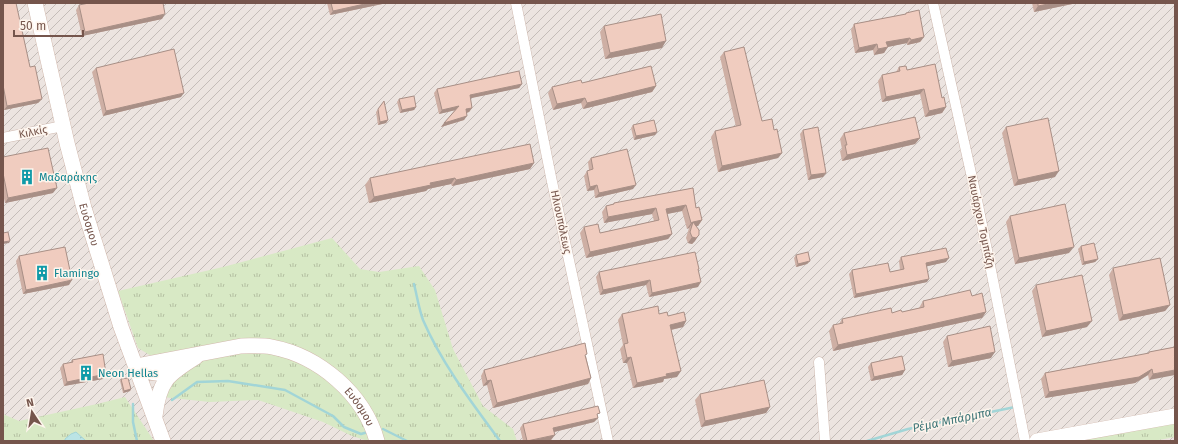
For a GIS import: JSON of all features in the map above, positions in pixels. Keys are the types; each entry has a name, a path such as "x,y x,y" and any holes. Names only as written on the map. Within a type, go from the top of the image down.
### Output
{"street":[{"name":"Ευόσμου","path":"35,3 63,126 86,215 109,291 163,441"},
{"name":"Ηλιουπόλεως","path":"516,3 549,169 608,441"},
{"name":"Ναυάρχου Τομπάζη","path":"933,3 977,200 1025,441"},
{"name":"Κιλκίς","path":"3,138 63,126"},
{"name":"Ευόσμου","path":"136,366 241,346 257,346 279,349 312,362 334,378 356,400 374,432 376,441"},
{"path":"155,417 160,389 163,383 177,369 200,354"},
{"path":"819,362 825,441"},
{"path":"136,366 149,373 158,374 177,369"},
{"path":"1038,441 1175,416"}],"shaded area":[{"path":"3,3 1175,3 1175,441 3,441"}],"green space":[{"path":"332,238 360,269 379,272 419,266 435,290 453,349 483,406 513,429 517,441 368,441 352,436 323,422 258,400 210,402 162,397 158,360 138,348 118,291 223,267"},
{"path":"125,397 154,441 3,441 3,414 19,421"},
{"path":"1175,421 1175,437 1153,441 1067,441"}],"water":[{"path":"76,432 86,441 65,441 65,439 71,434"}],"building":[{"path":"3,3 16,3 30,67 35,66 42,99 7,106 3,85"},
{"path":"89,3 163,3 165,14 85,32 79,5"},
{"path":"331,3 369,3 333,11"},
{"path":"1038,3 1053,3 1038,6"},
{"path":"919,10 924,37 911,40 910,38 886,42 888,47 878,49 877,44 859,48 854,24"},
{"path":"661,14 666,41 610,53 604,26"},
{"path":"744,47 762,121 772,119 774,130 777,129 782,153 722,166 715,131 741,125 724,52"},
{"path":"174,49 184,93 106,111 96,68"},
{"path":"935,64 942,98 944,97 946,107 929,111 924,89 886,97 882,75 900,71 899,67 906,66 907,70"},
{"path":"651,66 656,86 587,103 585,98 557,104 552,87 581,80 582,83"},
{"path":"519,71 522,84 470,95 472,108 466,109 467,116 444,123 459,106 442,110 437,89"},
{"path":"414,96 416,107 402,110 399,99"},
{"path":"384,101 388,120 380,122 378,109"},
{"path":"915,117 920,138 847,155 845,145 847,145 844,133"},
{"path":"1048,118 1059,171 1018,180 1006,127"},
{"path":"654,120 657,132 636,136 633,125"},
{"path":"818,127 826,173 811,175 803,130"},
{"path":"530,144 534,163 456,180 455,178 430,183 431,185 374,197 370,178"},
{"name":"Μαδαράκης","path":"48,148 57,188 8,198 3,173 3,157"},
{"path":"627,149 636,185 599,193 597,185 590,187 587,171 593,169 591,158"},
{"path":"693,188 696,208 699,207 702,220 691,223 686,205 666,209 672,234 590,252 584,227 598,224 600,233 659,220 656,208 608,217 606,206 614,203"},
{"path":"1065,204 1074,247 1019,258 1010,216"},
{"path":"693,222 699,230 699,235 696,238 692,237 690,232"},
{"path":"8,232 10,241 3,242 3,233"},
{"path":"1094,243 1098,259 1084,262 1081,246"},
{"name":"Flamingo","path":"65,247 72,280 26,290 19,256"},
{"path":"946,248 949,258 926,263 929,279 856,294 852,270 888,263 890,272 904,269 901,257"},
{"path":"695,252 701,282 652,293 650,280 603,290 599,272"},
{"path":"808,252 810,261 798,264 796,255"},
{"path":"1160,258 1170,305 1123,315 1113,268"},
{"path":"1082,275 1092,321 1046,331 1036,285"},
{"path":"970,290 972,296 982,293 986,312 838,345 833,325 843,323 842,319 891,308 892,313 901,310 902,312 924,307 923,301"},
{"path":"658,306 659,314 667,312 668,316 684,312 686,321 670,325 681,371 637,383 631,357 627,358 624,344 628,343 622,314"},
{"path":"990,326 995,352 952,361 947,336"},
{"path":"585,343 587,354 585,355 591,378 497,403 491,380 487,381 484,370"},
{"path":"1175,347 1175,370 1153,374 1152,369 1139,377 1049,392 1045,373"},
{"name":"Neon Hellas","path":"103,354 106,374 67,382 63,364 73,362 72,360"},
{"path":"902,356 905,370 874,377 871,363"},
{"path":"128,378 131,389 124,391 121,379"},
{"path":"764,380 770,407 705,421 700,394"},
{"path":"598,406 600,413 597,414 598,418 553,428 555,435 527,441 523,424"}],"waterway":[{"path":"414,284 423,320 439,352 458,383 500,441"},
{"path":"172,400 197,382 228,381 285,390 333,416 344,427 361,434 368,432"},
{"path":"133,404 133,422 137,441"},
{"name":"Ρέμα Μπάρμπα","path":"867,441 908,429 1015,407"},
{"path":"383,429 407,441"}],"place":[{"name":"Μαδαράκης","path":"27,177"},
{"name":"Flamingo","path":"42,273"},
{"name":"Neon Hellas","path":"86,373"}]}
